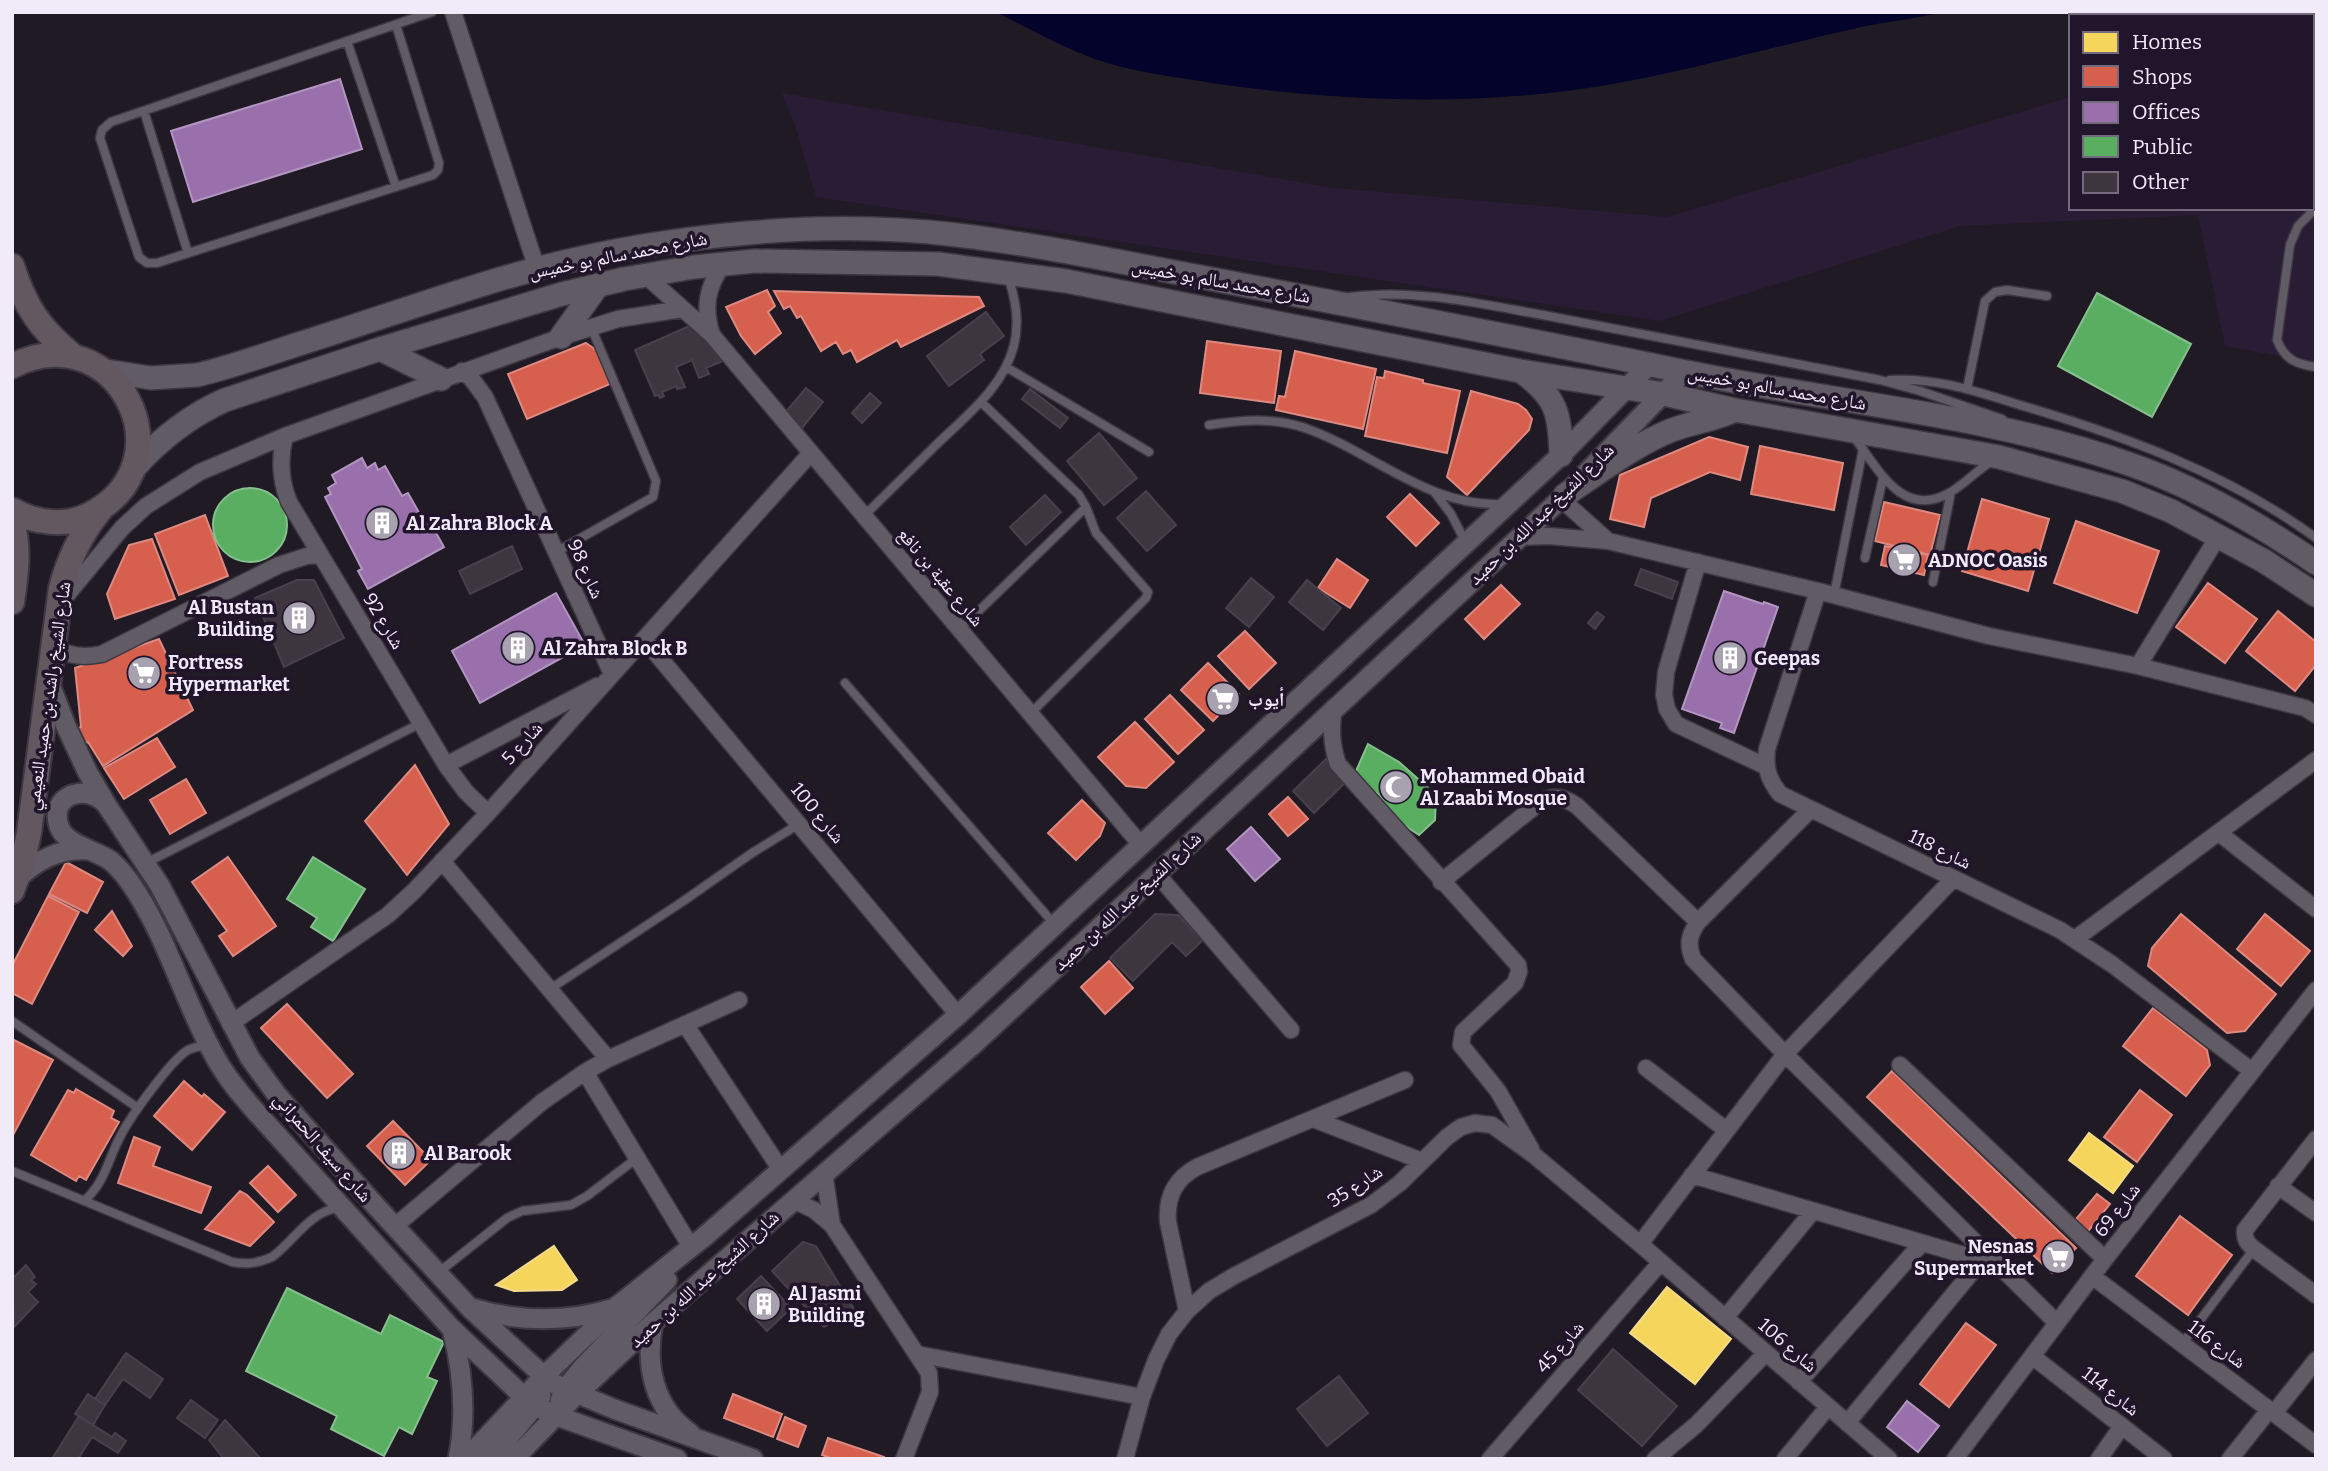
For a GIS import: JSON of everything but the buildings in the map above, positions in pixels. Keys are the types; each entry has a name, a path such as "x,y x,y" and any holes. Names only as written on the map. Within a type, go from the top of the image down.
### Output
{"main road":[{"name":"شارع محمد سالم بو خميس","path":"106,371 151,378 197,375 537,269 659,243 754,232 840,230 960,235 1328,300 1684,372 1931,415 2035,437 2134,465 2178,483 2229,508 2316,563"},
{"name":"شارع محمد سالم بو خميس","path":"134,468 176,427 205,409 245,392 598,285 724,263 912,262 1066,281 1520,371 1626,387 1734,410 1999,457 2122,491 2171,511 2264,561 2316,595"},
{"path":"12,266 26,303 38,323 73,356"},
{"path":"561,337 598,285"},
{"path":"380,349 452,375"},
{"path":"12,366 27,358 50,354 73,356 106,371 121,387 132,405 138,426 139,447 134,468"},
{"path":"1520,371 1549,395 1555,407 1561,455"},
{"path":"1563,497 1650,441 1673,430 1719,418 1734,410"},
{"name":"شارع الشيخ راشد بن حميد النعيمي","path":"15,885 29,833 61,588 72,554 90,523 120,491 134,468"},
{"path":"12,510 23,517 43,522 64,522 83,518 101,509"},
{"path":"12,522 18,558 12,602"}],"street":[{"path":"453,12 537,269"},
{"path":"712,335 708,323 707,297 716,273 724,263"},
{"name":"شارع عقبة بن نافع","path":"645,275 712,335 1141,845"},
{"path":"58,605 122,528 146,506 200,472 285,436 561,337 639,314 682,309"},
{"name":"شارع الشيخ عبد الله بن حميد","path":"530,1402 543,1377 615,1307 697,1242 958,1015 1561,455 1650,364"},
{"name":"شارع الشيخ عبد الله بن حميد","path":"570,1392 976,1042 1563,497 1684,372"},
{"name":"شارع 98","path":"452,375 471,378 485,397 556,553 608,678"},
{"name":"شارع 92","path":"285,436 280,462 284,490 289,502 446,765 466,792 488,813"},
{"name":"شارع 5","path":"230,1024 388,915 442,862 810,453"},
{"path":"1563,497 1608,541"},
{"path":"2138,666 2219,535"},
{"path":"1520,537 1549,536 1608,541 1826,593 1989,636 2138,666 2305,708 2316,715"},
{"path":"53,647 76,657 102,654 279,565 307,556 320,555"},
{"path":"1698,562 1666,672 1664,695 1667,709 1676,723 1765,765 1767,749 1826,593"},
{"name":"شارع 100","path":"645,639 958,1015"},
{"path":"446,765 608,678"},
{"name":"شارع سيف الحمراني","path":"49,680 87,771 146,864 192,944 230,1024 250,1058 277,1095 395,1226 470,1308 543,1377 570,1392 753,1459"},
{"path":"1334,707 1332,746 1338,764 1517,965 1519,972 1515,982 1460,1038 1461,1045 1498,1091 1535,1156"},
{"path":"2075,939 2316,760"},
{"name":"شارع 118","path":"1765,765 1770,781 1780,794 2075,939 2252,1071"},
{"name":"شارع سيف الحمراني","path":"106,804 97,795 84,791 72,794 62,802 58,814 59,826 66,837 110,860 130,882 170,957 209,1045 239,1092 452,1328 530,1402 557,1416 677,1459"},
{"path":"1441,882 1540,802 1549,797 1559,797 1577,806 1698,922"},
{"path":"1811,809 1698,922 1690,934 1689,948 1693,959 1984,1257 2057,1323"},
{"path":"2219,832 2316,909"},
{"path":"15,885 29,868 58,852 91,850"},
{"path":"442,862 607,1059"},
{"path":"1156,873 1291,1030"},
{"path":"1640,1244 1785,1054 1953,879"},
{"name":"شارع 69","path":"1955,1459 2105,1259 2316,990"},
{"path":"395,1226 542,1102 585,1072 607,1059 739,1000"},
{"path":"685,1024 781,1170"},
{"path":"1900,1065 2105,1259"},
{"path":"1646,1068 1726,1130"},
{"path":"514,1459 557,1416 570,1392 627,1319 670,1277 697,1242 637,1158 585,1072"},
{"path":"1187,1311 1168,1222 1167,1208 1176,1183 1197,1167 1405,1080"},
{"path":"1313,1119 1422,1161"},
{"name":"شارع 35","path":"1125,1459 1142,1397 1170,1334 1187,1311 1209,1291 1234,1276 1371,1205 1400,1183 1447,1137 1461,1127 1475,1123 1492,1125 1535,1156 1661,1262"},
{"path":"2314,1145 2278,1186 2245,1230 2244,1236 2254,1249 2316,1295"},
{"path":"824,1172 832,1225"},
{"path":"1692,1175 1922,1242 1984,1257"},
{"path":"2278,1186 2316,1213"},
{"path":"793,1200 814,1210 832,1225 929,1373 930,1392 904,1459"},
{"path":"1725,1318 1813,1211"},
{"path":"1799,1382 1922,1242"},
{"path":"1847,1423 1984,1257"},
{"name":"شارع 106","path":"1661,1262 1889,1459"},
{"name":"شارع 45","path":"1490,1459 1661,1262"},
{"name":"شارع 116","path":"2092,1276 2316,1445"},
{"path":"470,1308 494,1315 544,1320 592,1314 615,1307"},
{"path":"653,1323 649,1342 652,1379 670,1416 702,1442"},
{"path":"452,1328 463,1392 458,1459"},
{"path":"1654,1459 1696,1425 1766,1353"},
{"path":"916,1354 1142,1397"},
{"name":"شارع 114","path":"2032,1356 2164,1459"},
{"path":"2230,1459 2316,1360"},
{"path":"466,1459 530,1402"},
{"path":"489,1459 530,1402"},
{"path":"1785,1459 1828,1407"},
{"path":"2099,1459 2122,1426"}],"lane":[{"path":"396,25 439,163 438,170 433,175 157,263 147,263 139,257 100,138 102,130 111,122 432,12"},
{"path":"347,41 396,187"},
{"path":"144,111 188,253"},
{"path":"2316,208 2298,226 2290,245 2277,340 2290,360 2316,367"},
{"path":"863,517 981,402 1006,367 1014,344 1017,321 1007,273"},
{"path":"1967,389 1982,308 1989,296 2001,290 2047,296"},
{"path":"1328,300 1387,295 1445,299 1880,380 1990,414 2035,437"},
{"path":"556,553 653,497 656,481 591,327"},
{"path":"1006,367 1149,452"},
{"path":"1880,380 1939,382 2081,423 2141,444 2200,470 2257,500 2316,538"},
{"path":"981,402 1073,488 1086,507 1096,533 1144,585 1148,595 1030,714"},
{"path":"1209,425 1240,420 1304,427 1436,493 1470,503 1508,504"},
{"path":"1847,429 1883,478 1898,492 1919,499 1941,497 1951,492 1999,457"},
{"path":"1826,593 1863,449"},
{"path":"1865,558 1883,478"},
{"path":"1933,582 1951,492"},
{"path":"1436,493 1466,542"},
{"path":"959,630 1086,507"},
{"path":"845,683 1055,925"},
{"path":"146,864 421,723"},
{"path":"550,989 751,853 799,824"},
{"path":"12,1021 138,1108"},
{"path":"84,1201 100,1185 121,1135 138,1108 180,1057 193,1048 209,1045"},
{"path":"438,1273 507,1218 522,1212 571,1205 637,1158"},
{"path":"12,1171 242,1264 271,1258 317,1215 329,1209 342,1208"},
{"path":"2182,1344 2254,1249"}],"shaded area":[{"path":"782,93 1334,188 1667,217 2069,98 2069,210 2314,210 2316,131 2316,363 2225,346 2198,215 1960,226 1660,321 816,197 795,125"}],"water":[{"path":"996,12 1944,12 1866,26 1607,85 1508,97 1406,99 1356,98 1255,89 1134,70 1080,53"}],"place":[{"name":"Al Zahra Block A","path":"382,523"},
{"name":"ADNOC Oasis","path":"1904,560"},
{"name":"Al Bustan Building","path":"299,618"},
{"name":"Al Zahra Block B","path":"518,648"},
{"name":"Geepas","path":"1730,658"},
{"name":"Fortress Hypermarket","path":"144,673"},
{"name":"أيوب","path":"1223,699"},
{"name":"Mohammed Obaid Al Zaabi Mosque","path":"1396,787"},
{"name":"Al Barook","path":"399,1153"},
{"name":"Nesnas Supermarket","path":"2058,1257"},
{"name":"Al Jasmi Building","path":"764,1304"}]}
